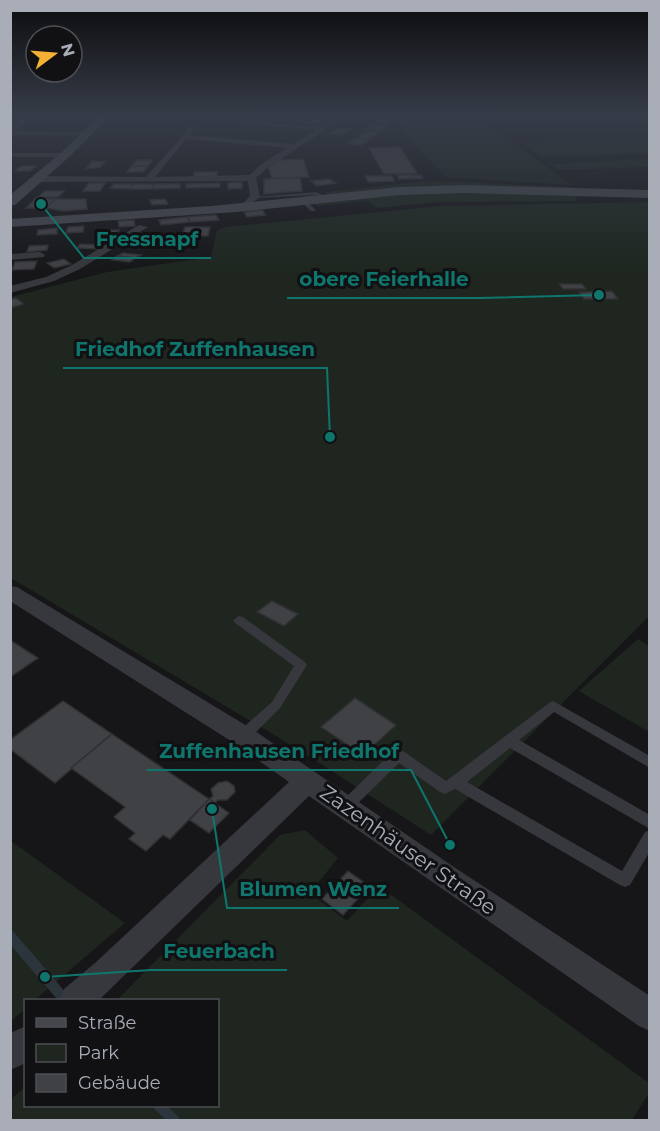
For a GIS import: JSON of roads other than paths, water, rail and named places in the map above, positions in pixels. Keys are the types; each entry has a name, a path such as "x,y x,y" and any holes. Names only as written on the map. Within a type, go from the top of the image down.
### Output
{"main road":[{"path":"10,202 16,193 39,179 51,168"},
{"path":"10,223 251,207 323,198 438,190 586,196 650,194"},
{"path":"216,208 252,200 286,202"}],"street":[{"path":"148,180 158,168"},
{"path":"39,179 252,178 262,168"},
{"path":"252,178 252,200"},
{"path":"10,290 50,279 76,267 143,228"},
{"path":"10,257 40,255"},
{"name":"Zazenhäuser Straße","path":"10,592 243,736 444,876 650,1015"},
{"path":"76,999 106,974 308,780"},
{"path":"10,1054 24,1044"}],"lane":[{"path":"252,200 317,193 323,198"},
{"path":"302,200 313,210"},
{"path":"240,620 301,665 276,705 243,736"},
{"path":"346,806 398,755 446,788 456,783 553,706 650,763"},
{"path":"509,741 650,823"},
{"path":"456,783 625,880 650,836"}],"waterway":[{"path":"10,936 64,999"},
{"path":"160,1107 174,1120"}],"place":[{"name":"Fressnapf","path":"41,204"},
{"name":"obere Feierhalle","path":"599,295"},
{"name":"Friedhof Zuffenhausen","path":"330,437"},
{"name":"Blumen Wenz","path":"212,809"},
{"name":"Zuffenhausen Friedhof","path":"450,845"},
{"name":"Feuerbach","path":"45,977"}]}
